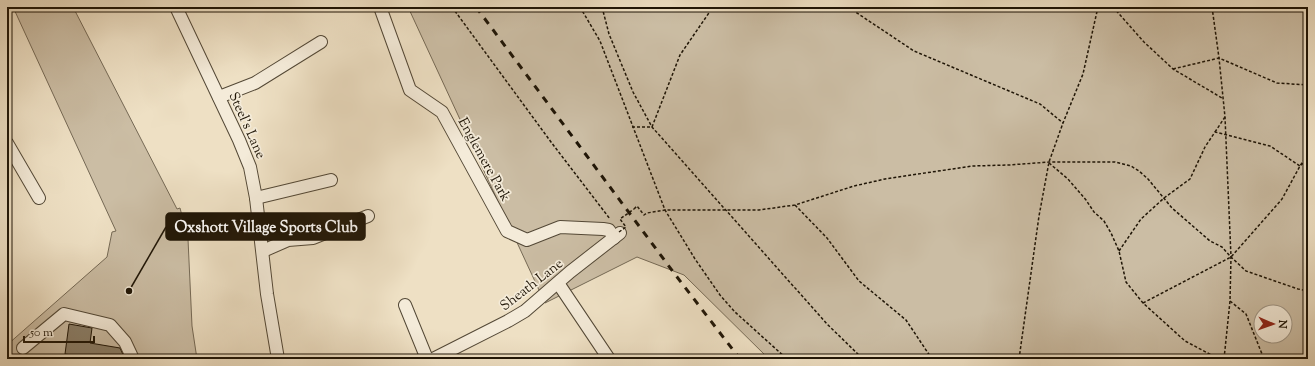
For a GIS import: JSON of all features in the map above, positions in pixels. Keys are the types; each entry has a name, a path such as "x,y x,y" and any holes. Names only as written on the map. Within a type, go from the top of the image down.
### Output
{"street":[{"name":"Steel's Lane","path":"176,7 247,157 256,198 267,294 278,359"},
{"name":"Englemere Park","path":"380,7 410,90 442,112 507,231 527,240 560,227 603,229 617,233"},
{"path":"219,97 255,83 321,42"},
{"path":"8,150 39,198"},
{"path":"256,198 331,180"},
{"path":"263,251 288,240 313,238 368,216"},
{"name":"Sheath Lane","path":"433,359 508,322 525,311 617,233"},
{"path":"558,283 609,359"},
{"path":"405,305 427,359"},
{"path":"23,348 64,314 110,324 125,342 133,359"}],"path":[{"path":"452,7 551,142 612,221"},
{"path":"580,7 600,41 665,210 694,259 720,295 735,312 787,359"},
{"path":"602,7 609,34 633,92 652,127 827,324 863,359"},
{"path":"652,127 680,55 713,7"},
{"path":"848,7 914,51 1040,104 1063,123"},
{"path":"1019,359 1039,216 1049,162 1083,74 1098,7"},
{"path":"1113,7 1144,42 1172,69 1222,98"},
{"path":"1212,7 1225,117 1231,257 1230,301 1224,359"},
{"path":"1172,69 1219,58 1277,83 1308,85"},
{"path":"1119,251 1141,219 1164,198 1190,179 1205,147 1225,117"},
{"path":"632,127 652,127"},
{"path":"1215,132 1270,146 1300,166"},
{"path":"1143,303 1231,257 1282,199 1308,154"},
{"path":"1300,166 1308,160"},
{"path":"617,233 626,227 620,219 637,206 644,215 646,213 665,210 759,210 794,205 854,186 885,179 972,166 1049,162 1115,162 1131,166 1139,171 1148,179 1172,208 1210,241 1222,247 1246,271 1308,291"},
{"path":"1049,162 1068,179 1094,212 1104,221 1119,251 1126,282 1143,303 1185,341 1220,359"},
{"path":"794,205 827,238 859,281 906,320 932,359"},
{"path":"1230,301 1246,314 1264,359"}],"shaded area":[{"path":"13,7 73,7 177,209 180,208 188,239 192,326 197,359 7,359 7,345 107,257 112,232 116,231"},
{"path":"408,7 1308,7 1308,359 769,359 684,275 637,257 545,303"}],"building":[{"path":"69,324 92,328 90,343 120,348 125,359 97,359 65,354"}],"railway":[{"path":"476,7 674,273 740,359"}],"place":[{"name":"Oxshott Village Sports Club","path":"129,291"}]}
